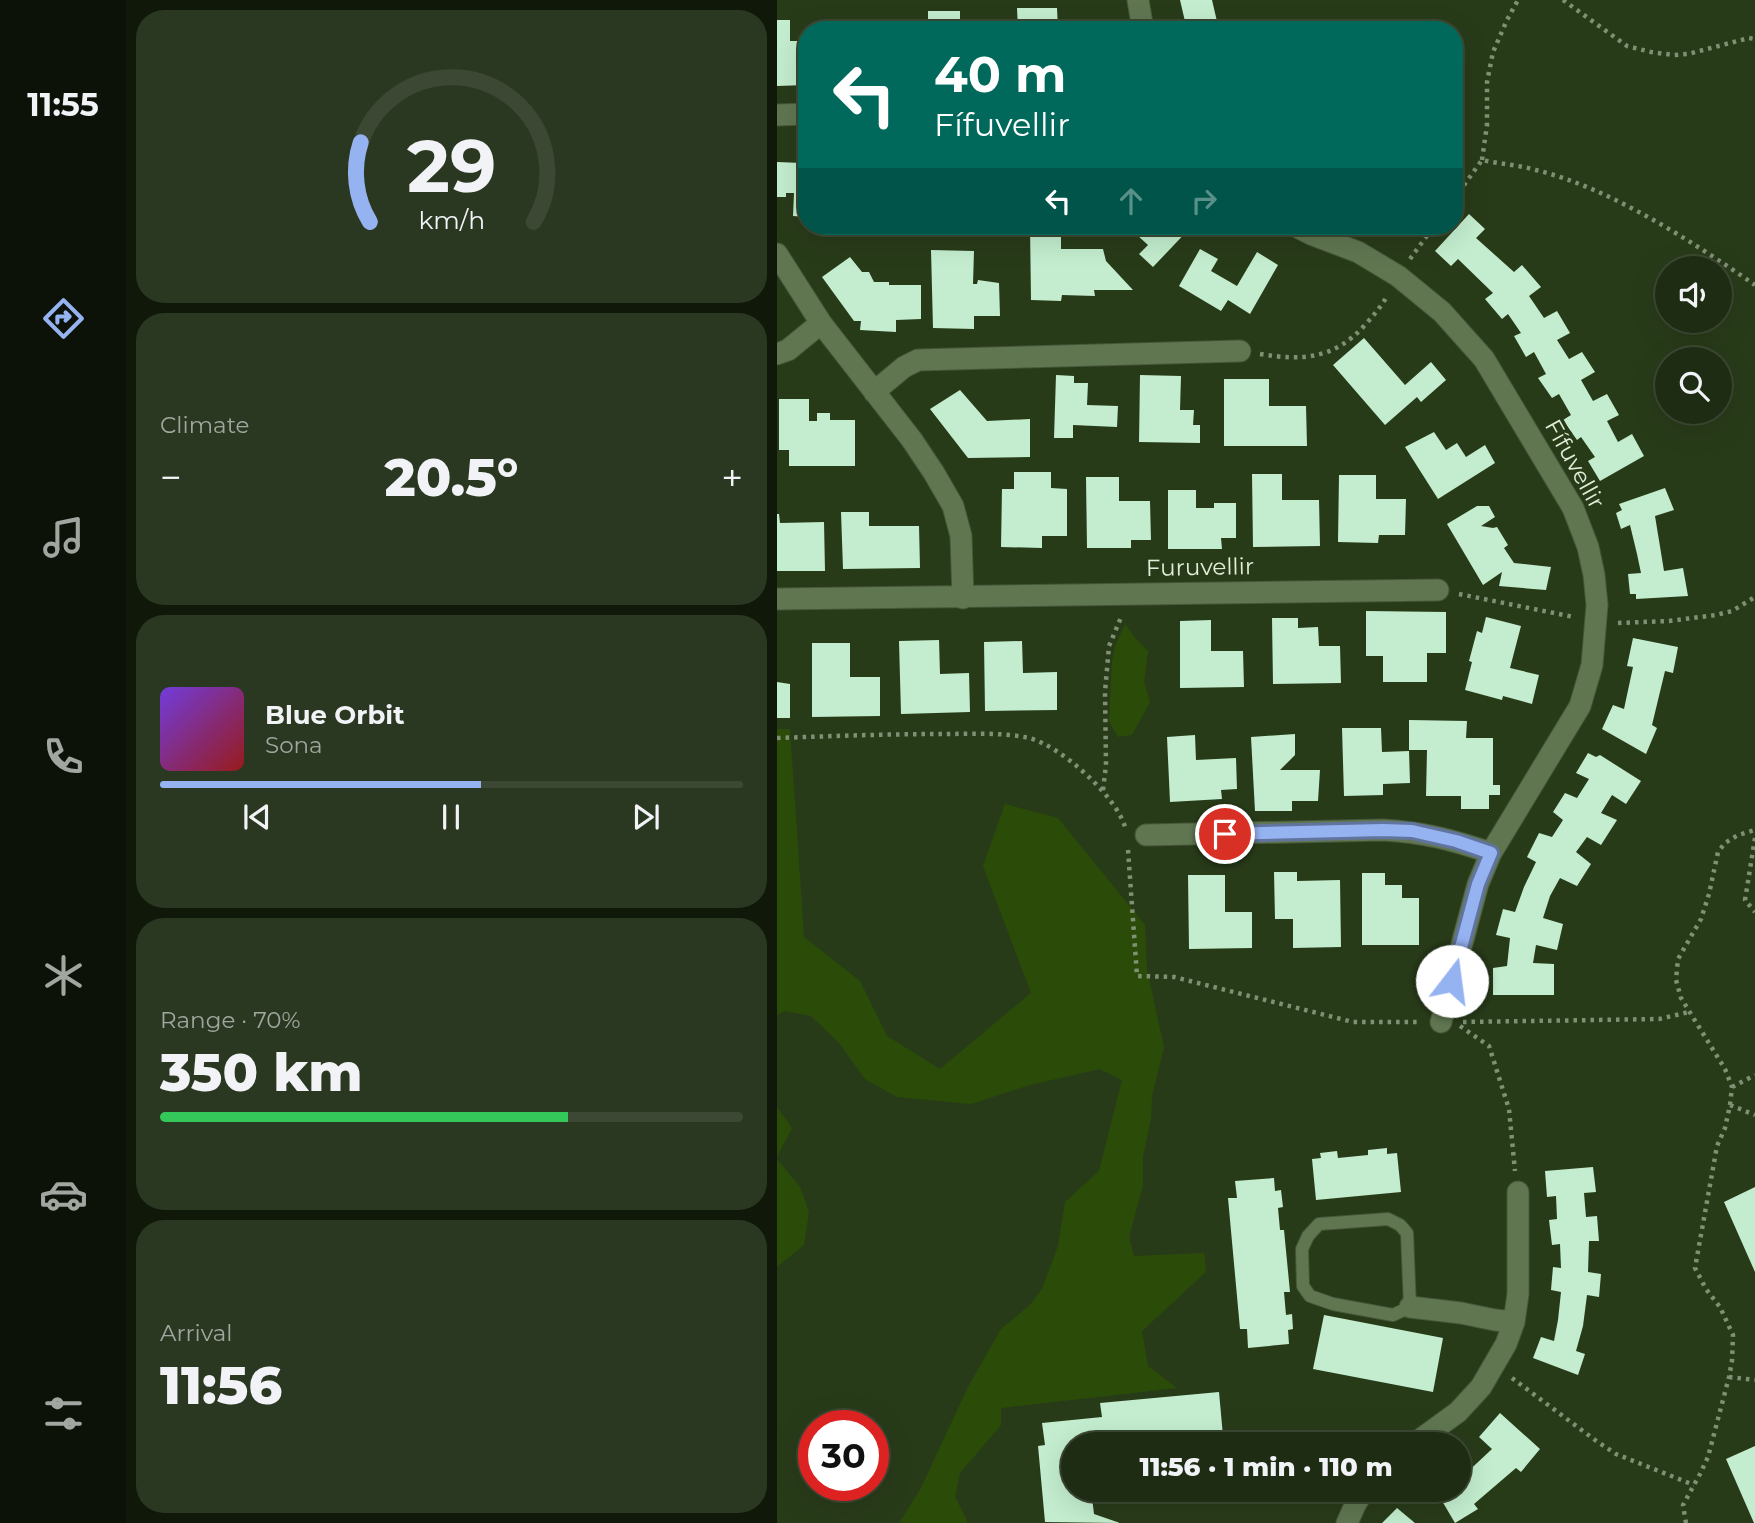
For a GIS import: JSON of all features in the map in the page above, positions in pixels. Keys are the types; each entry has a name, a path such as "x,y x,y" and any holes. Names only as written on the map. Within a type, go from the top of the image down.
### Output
{"street":[{"path":"1138,0 1142,21"},
{"path":"777,115 798,114"},
{"name":"Fífuvellir","path":"1313,235 1358,252 1398,275 1442,312 1483,359 1573,508 1588,547 1594,575 1597,605 1592,665 1580,706 1491,853 1478,884 1441,1022"},
{"path":"777,254 821,323 912,440 953,506 961,536 963,598"},
{"path":"777,354 788,350 821,323"},
{"path":"874,392 904,367 918,360 1240,351"},
{"name":"Furuvellir","path":"777,599 1438,590"},
{"path":"1133,838 1412,831 1456,841 1491,853"},
{"path":"1430,1432 1458,1412 1481,1387 1506,1344 1514,1322 1518,1294 1518,1192"},
{"path":"1410,1307 1514,1322"},
{"path":"1347,1523 1357,1502"}],"lane":[{"path":"1388,1219 1400,1225 1407,1233 1410,1307 1393,1315 1333,1304 1310,1296 1303,1286 1302,1261 1302,1249 1308,1236 1319,1224 1388,1219"}],"path":[{"path":"1463,186 1482,160 1487,125 1487,82 1493,52 1518,0"},
{"path":"1563,0 1627,46 1651,52 1688,54 1749,38 1755,39"},
{"path":"1482,160 1535,170 1600,193 1685,239 1755,285"},
{"path":"1240,351 1304,358 1329,352 1352,339 1381,307 1398,275 1427,235"},
{"path":"1103,790 1109,646 1125,608 1127,594"},
{"path":"777,738 885,734 992,734 1030,738 1066,758 1103,790 1133,838 1136,976 1174,977 1353,1022 1441,1022"},
{"path":"1686,1523 1683,1505 1708,1457 1732,1361 1733,1335 1720,1307 1695,1268 1717,1146 1725,1128 1732,1087 1725,1069 1681,998 1677,980 1678,960 1701,919 1718,852 1731,839 1755,830"},
{"path":"1755,838 1745,900 1755,912"},
{"path":"1518,1192 1509,1109 1489,1046 1454,1022 1658,1019 1689,1012"},
{"path":"1732,1087 1755,1075"},
{"path":"1730,1105 1755,1115"},
{"path":"1494,1366 1616,1454 1694,1485"},
{"path":"1729,1377 1755,1380"}],"green space":[{"path":"1125,624 1148,651 1144,682 1150,702 1132,735 1118,737 1109,721 1112,663 1115,646"},
{"path":"777,729 790,729 804,937 860,981 887,1036 940,1069 1031,993 983,866 1005,804 1058,818 1145,925 1147,970 1164,1047 1152,1096 1151,1118 1143,1157 1143,1185 1129,1237 1134,1256 1204,1253 1206,1272 1142,1331 1148,1366 1177,1388 1001,1408 1001,1425 960,1473 955,1497 967,1523 899,1523 920,1490 967,1389 1001,1329 1030,1305 1042,1289 1058,1246 1065,1202 1099,1171 1122,1080 1100,1069 1030,1085 971,1104 897,1097 865,1079 839,1043 811,1016 785,1011 777,1015"},
{"path":"777,1107 792,1128 777,1157"},
{"path":"777,1159 800,1187 809,1212 804,1245 777,1267"}],"building":[{"path":"1180,0 1212,0 1217,21 1185,21"},
{"path":"1017,8 1057,8 1058,21 1018,21"},
{"path":"928,11 960,11 960,21 928,21"},
{"path":"777,20 790,20 790,41 798,41 798,85 777,86"},
{"path":"777,162 798,163 798,216 793,216 794,193 777,197"},
{"path":"1469,214 1485,229 1476,238 1514,272 1522,265 1541,287 1529,296 1544,318 1557,311 1570,333 1557,340 1569,359 1582,352 1595,372 1581,380 1593,401 1607,394 1619,415 1607,421 1618,442 1632,434 1644,456 1600,481 1588,461 1595,457 1581,437 1577,440 1563,420 1571,415 1559,394 1552,398 1538,378 1546,374 1534,352 1526,357 1514,336 1521,333 1508,314 1502,319 1485,299 1493,293 1458,259 1451,266 1435,251 1450,235 1463,235 1463,221"},
{"path":"1030,235 1061,235 1061,249 1103,249 1106,261 1133,290 1094,290 1095,296 1062,295 1061,301 1031,300"},
{"path":"1137,235 1183,235 1153,267 1139,254 1148,245"},
{"path":"1200,249 1218,259 1211,271 1237,286 1257,252 1278,265 1250,314 1228,300 1221,311 1179,286"},
{"path":"931,250 974,251 973,284 977,284 978,280 999,283 1000,316 974,316 974,329 933,328"},
{"path":"850,257 862,272 869,272 874,282 921,285 921,319 896,320 896,332 860,330 861,321 854,321 822,277"},
{"path":"1364,338 1405,385 1431,362 1446,380 1421,402 1417,397 1385,425 1333,365"},
{"path":"1056,375 1074,376 1074,383 1088,383 1087,405 1118,406 1117,427 1073,425 1073,438 1054,438"},
{"path":"1140,375 1181,376 1180,410 1194,410 1193,425 1200,425 1200,443 1139,442"},
{"path":"1224,379 1269,379 1269,406 1306,406 1307,446 1224,446"},
{"path":"960,390 987,421 1030,419 1030,457 968,458 930,409"},
{"path":"779,399 809,399 809,421 817,421 817,413 830,413 830,420 855,420 855,466 789,466 789,450 779,450"},
{"path":"1434,432 1446,450 1457,443 1466,457 1485,445 1495,463 1438,499 1405,447"},
{"path":"1014,472 1051,472 1051,488 1067,489 1067,536 1042,536 1042,548 1001,547 1002,489 1014,489"},
{"path":"1252,474 1282,474 1282,500 1319,500 1320,546 1253,547"},
{"path":"1339,475 1376,475 1376,499 1406,499 1405,535 1379,535 1378,543 1338,542"},
{"path":"1086,477 1119,477 1119,501 1150,501 1151,540 1131,540 1131,548 1087,548"},
{"path":"1665,488 1674,510 1655,516 1664,571 1683,568 1688,596 1636,599 1636,594 1630,594 1628,574 1641,573 1637,554 1630,525 1621,529 1616,513 1622,510 1619,504"},
{"path":"1168,490 1196,490 1196,508 1214,508 1214,503 1236,503 1236,538 1221,538 1222,549 1168,549"},
{"path":"1477,506 1489,506 1495,517 1481,526 1497,527 1508,545 1504,548 1514,563 1551,567 1546,590 1499,586 1502,572 1483,585 1447,524"},
{"path":"841,512 869,512 869,526 919,526 920,568 843,569"},
{"path":"777,514 780,523 824,522 825,571 777,571"},
{"path":"1366,611 1446,612 1446,653 1427,653 1427,682 1383,682 1383,656 1366,656"},
{"path":"1486,617 1521,626 1510,668 1539,675 1532,704 1503,696 1502,700 1465,690 1477,631 1482,633"},
{"path":"1272,618 1298,618 1298,628 1318,627 1319,646 1340,646 1341,683 1273,684"},
{"path":"1211,620 1211,651 1243,651 1244,687 1180,688 1180,621"},
{"path":"1633,638 1678,647 1673,673 1665,671 1652,725 1657,728 1646,754 1602,729 1613,705 1624,709 1633,667 1627,666"},
{"path":"939,640 940,674 969,673 970,712 901,714 899,641"},
{"path":"1022,641 1023,673 1057,672 1057,710 985,711 984,642"},
{"path":"812,643 850,643 850,677 880,677 880,716 812,717"},
{"path":"777,682 790,684 790,718 777,718"},
{"path":"1409,720 1467,721 1466,738 1493,738 1493,785 1500,785 1500,795 1489,795 1489,809 1461,809 1461,796 1426,796 1427,750 1409,750"},
{"path":"1342,728 1381,728 1382,752 1409,751 1410,783 1383,784 1383,795 1344,796"},
{"path":"1295,734 1295,755 1280,770 1320,770 1318,801 1292,801 1292,811 1255,811 1251,737"},
{"path":"1195,735 1196,760 1236,758 1237,789 1221,790 1222,799 1170,802 1167,737"},
{"path":"1588,753 1596,757 1600,755 1641,781 1626,804 1612,795 1601,813 1617,820 1601,845 1587,837 1576,852 1591,864 1577,886 1560,878 1550,896 1543,918 1563,924 1557,950 1536,945 1533,963 1554,964 1554,995 1493,995 1493,968 1507,966 1510,938 1496,935 1503,909 1515,912 1536,862 1527,857 1539,833 1552,837 1563,820 1553,812 1565,793 1577,798 1589,779 1576,773"},
{"path":"1274,872 1297,872 1297,881 1340,880 1341,947 1293,948 1293,919 1275,919"},
{"path":"1362,873 1385,873 1385,885 1402,885 1402,898 1419,898 1419,945 1362,945"},
{"path":"1188,875 1225,875 1225,912 1252,912 1252,948 1189,949"},
{"path":"1387,1148 1387,1154 1397,1153 1401,1192 1316,1200 1312,1159 1321,1158 1320,1153 1337,1151 1338,1158 1368,1155 1368,1150"},
{"path":"1593,1167 1596,1192 1584,1193 1586,1217 1597,1216 1599,1241 1589,1241 1588,1272 1601,1274 1599,1297 1587,1295 1576,1351 1585,1354 1578,1375 1533,1358 1541,1337 1554,1341 1561,1292 1551,1290 1553,1267 1561,1268 1560,1244 1552,1245 1549,1220 1557,1219 1556,1196 1547,1197 1545,1171"},
{"path":"1274,1178 1275,1191 1281,1190 1283,1207 1278,1208 1280,1230 1284,1230 1290,1292 1284,1292 1286,1315 1292,1314 1293,1329 1288,1330 1289,1344 1248,1348 1247,1329 1240,1329 1228,1198 1237,1198 1235,1181"},
{"path":"1755,1187 1755,1272 1724,1202"},
{"path":"1324,1315 1443,1338 1433,1392 1313,1369"},
{"path":"1219,1392 1223,1432 1061,1432 1061,1502 1093,1502 1094,1514 1120,1523 1045,1522 1038,1446 1045,1445 1042,1423 1102,1417 1100,1403"},
{"path":"1500,1413 1540,1449 1521,1472 1516,1468 1474,1504 1478,1509 1455,1523 1443,1502 1471,1502 1471,1469 1492,1449 1479,1437"},
{"path":"1755,1446 1755,1523 1754,1523 1726,1459"},
{"path":"1397,1508 1415,1523 1382,1523"}],"route":[{"path":"1225,834 1412,831 1456,841 1491,853 1478,884 1452,981"}]}
